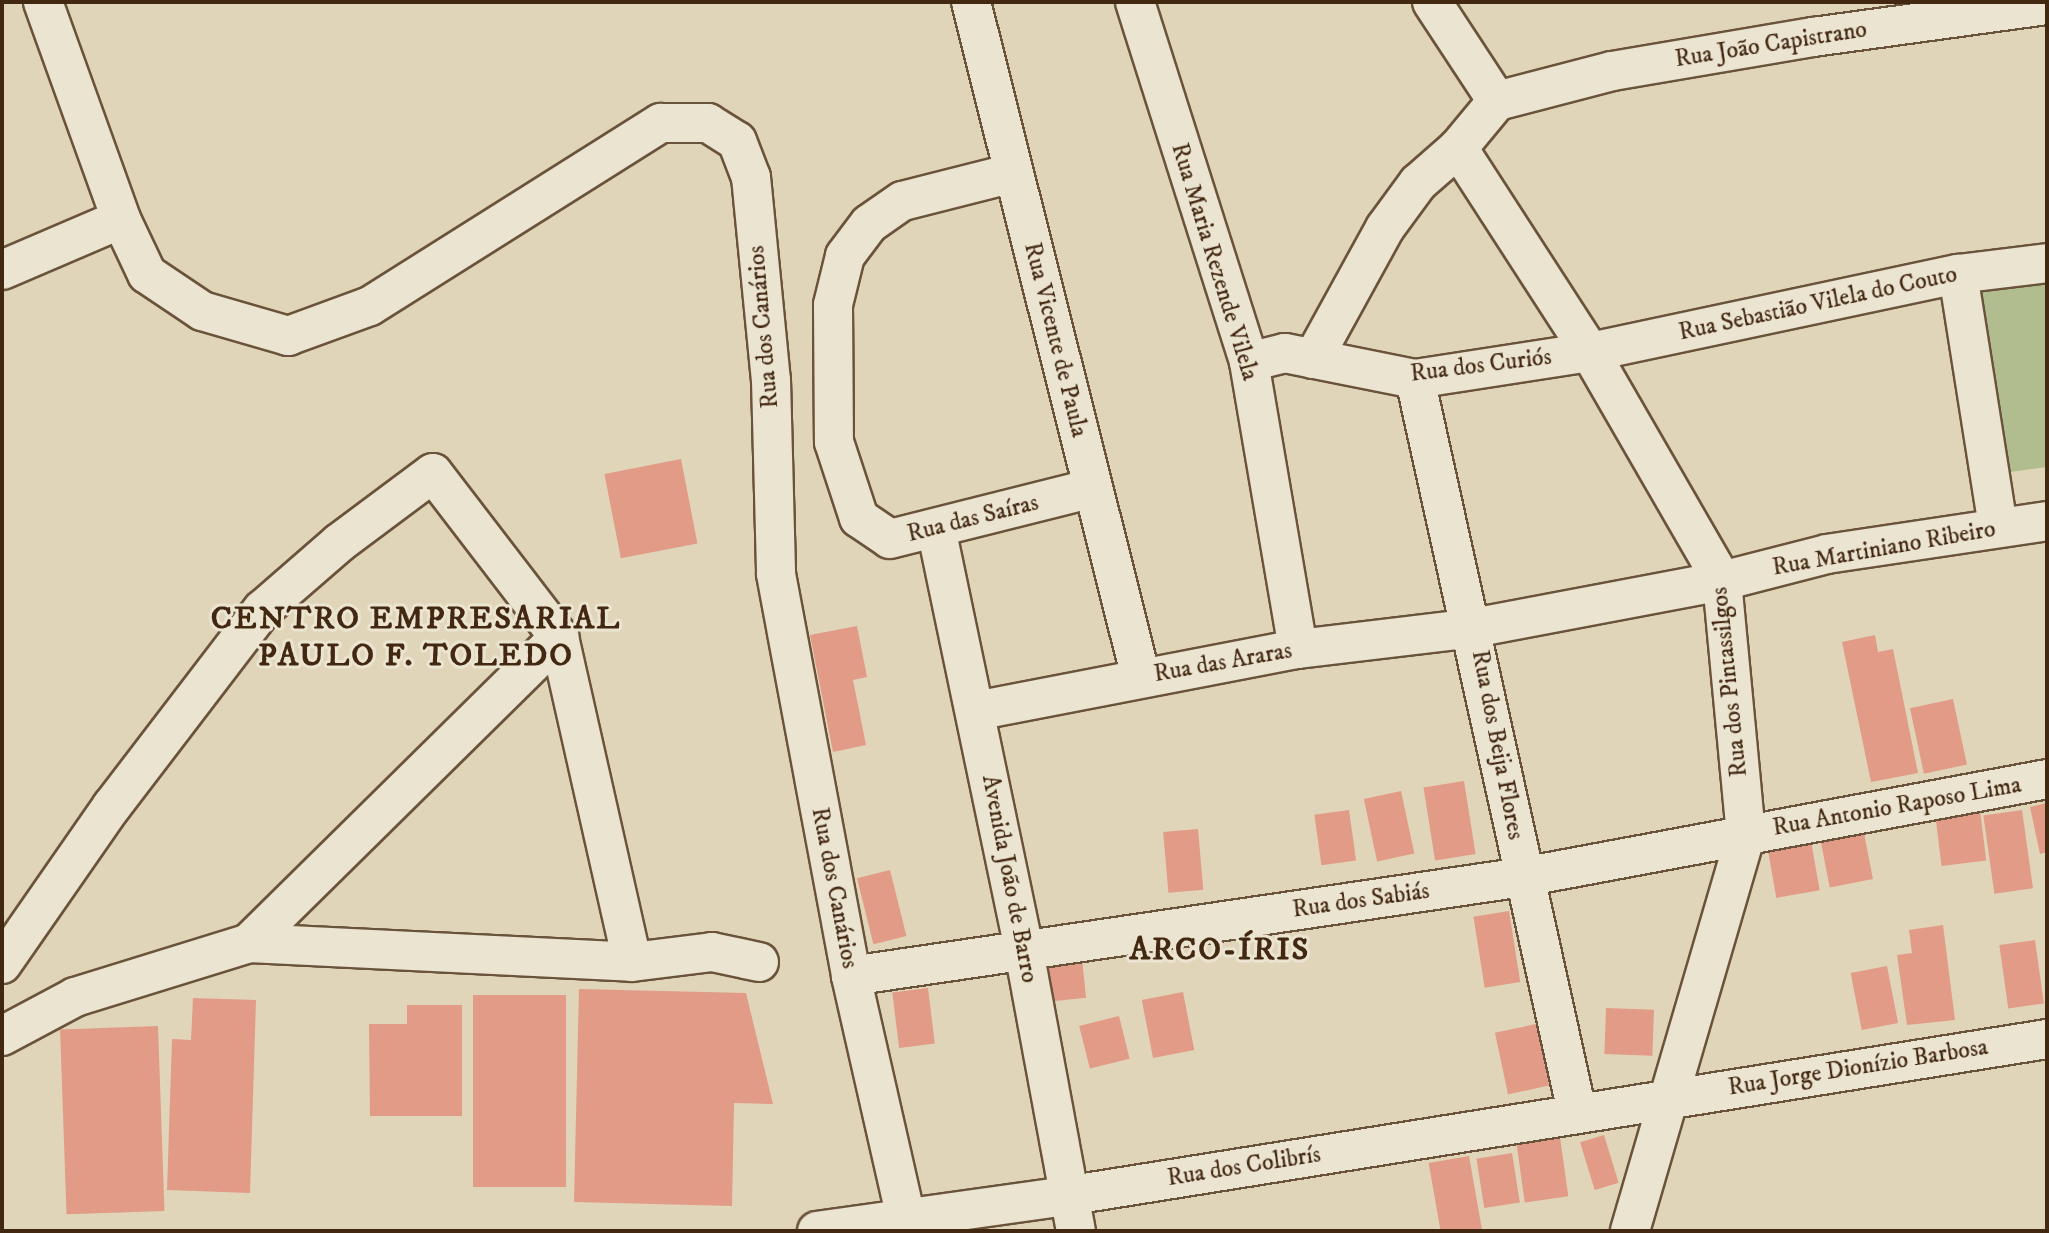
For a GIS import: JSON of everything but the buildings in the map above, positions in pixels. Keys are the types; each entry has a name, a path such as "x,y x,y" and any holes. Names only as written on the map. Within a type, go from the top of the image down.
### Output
{"street":[{"name":"Rua dos Canários","path":"43,2 121,219 147,274 202,311 288,336 370,306 661,123 708,122 737,141 751,177 771,380 776,574 851,976 908,1225"},
{"name":"Rua Vicente de Paula","path":"971,2 1141,678"},
{"name":"Rua Maria Rezende Vilela","path":"1135,2 1249,362 1298,649"},
{"path":"1313,359 1385,228 1418,183 1458,148 1497,101 1432,2"},
{"name":"Rua João Capistrano","path":"1497,101 1612,71 1813,37 2047,5"},
{"name":"Rua dos Pintassilgos","path":"1458,148 1590,352 1722,581 1746,834 1630,1231"},
{"name":"Rua das Saíras","path":"1013,173 902,201 869,224 845,256 833,304 834,442 854,509 864,525 890,539 1093,488"},
{"path":"2,270 121,219"},
{"name":"Rua Sebastião Vilela do Couto","path":"1590,352 1958,274 2047,263"},
{"path":"1958,274 1998,527"},
{"name":"Rua dos Curiós","path":"1249,362 1285,353 1415,379 1590,352"},
{"name":"Rua dos Beija Flores","path":"1415,379 1473,628 1523,877 1577,1112"},
{"path":"2,964 112,806 262,610 339,543 433,473 559,637 632,962"},
{"name":"Rua Martiniano Ribeiro","path":"1473,628 1722,581 1827,554 2047,520"},
{"name":"Avenida João de Barro","path":"936,528 1024,951 1074,1213"},
{"name":"Rua das Araras","path":"975,711 1298,649 1473,628"},
{"path":"249,943 559,637"},
{"name":"Rua Antonio Raposo Lima","path":"1746,834 2047,779"},
{"name":"Rua dos Sabiás","path":"851,976 1523,877 1746,834"},
{"path":"2,1036 75,996 249,943 632,962 712,952 759,962"},
{"name":"Rua Jorge Dionízio Barbosa","path":"1670,1098 2047,1039"},
{"name":"Rua dos Colibrís","path":"817,1231 1074,1213 1577,1112 1670,1098"}],"green space":[{"path":"2047,250 2047,467 2003,473 1972,261"}],"district":[{"name":"CENTRO EMPRESARIAL PAULO F. TOLEDO","path":"416,638"},
{"name":"ARCO-ÍRIS","path":"1220,950"}]}
